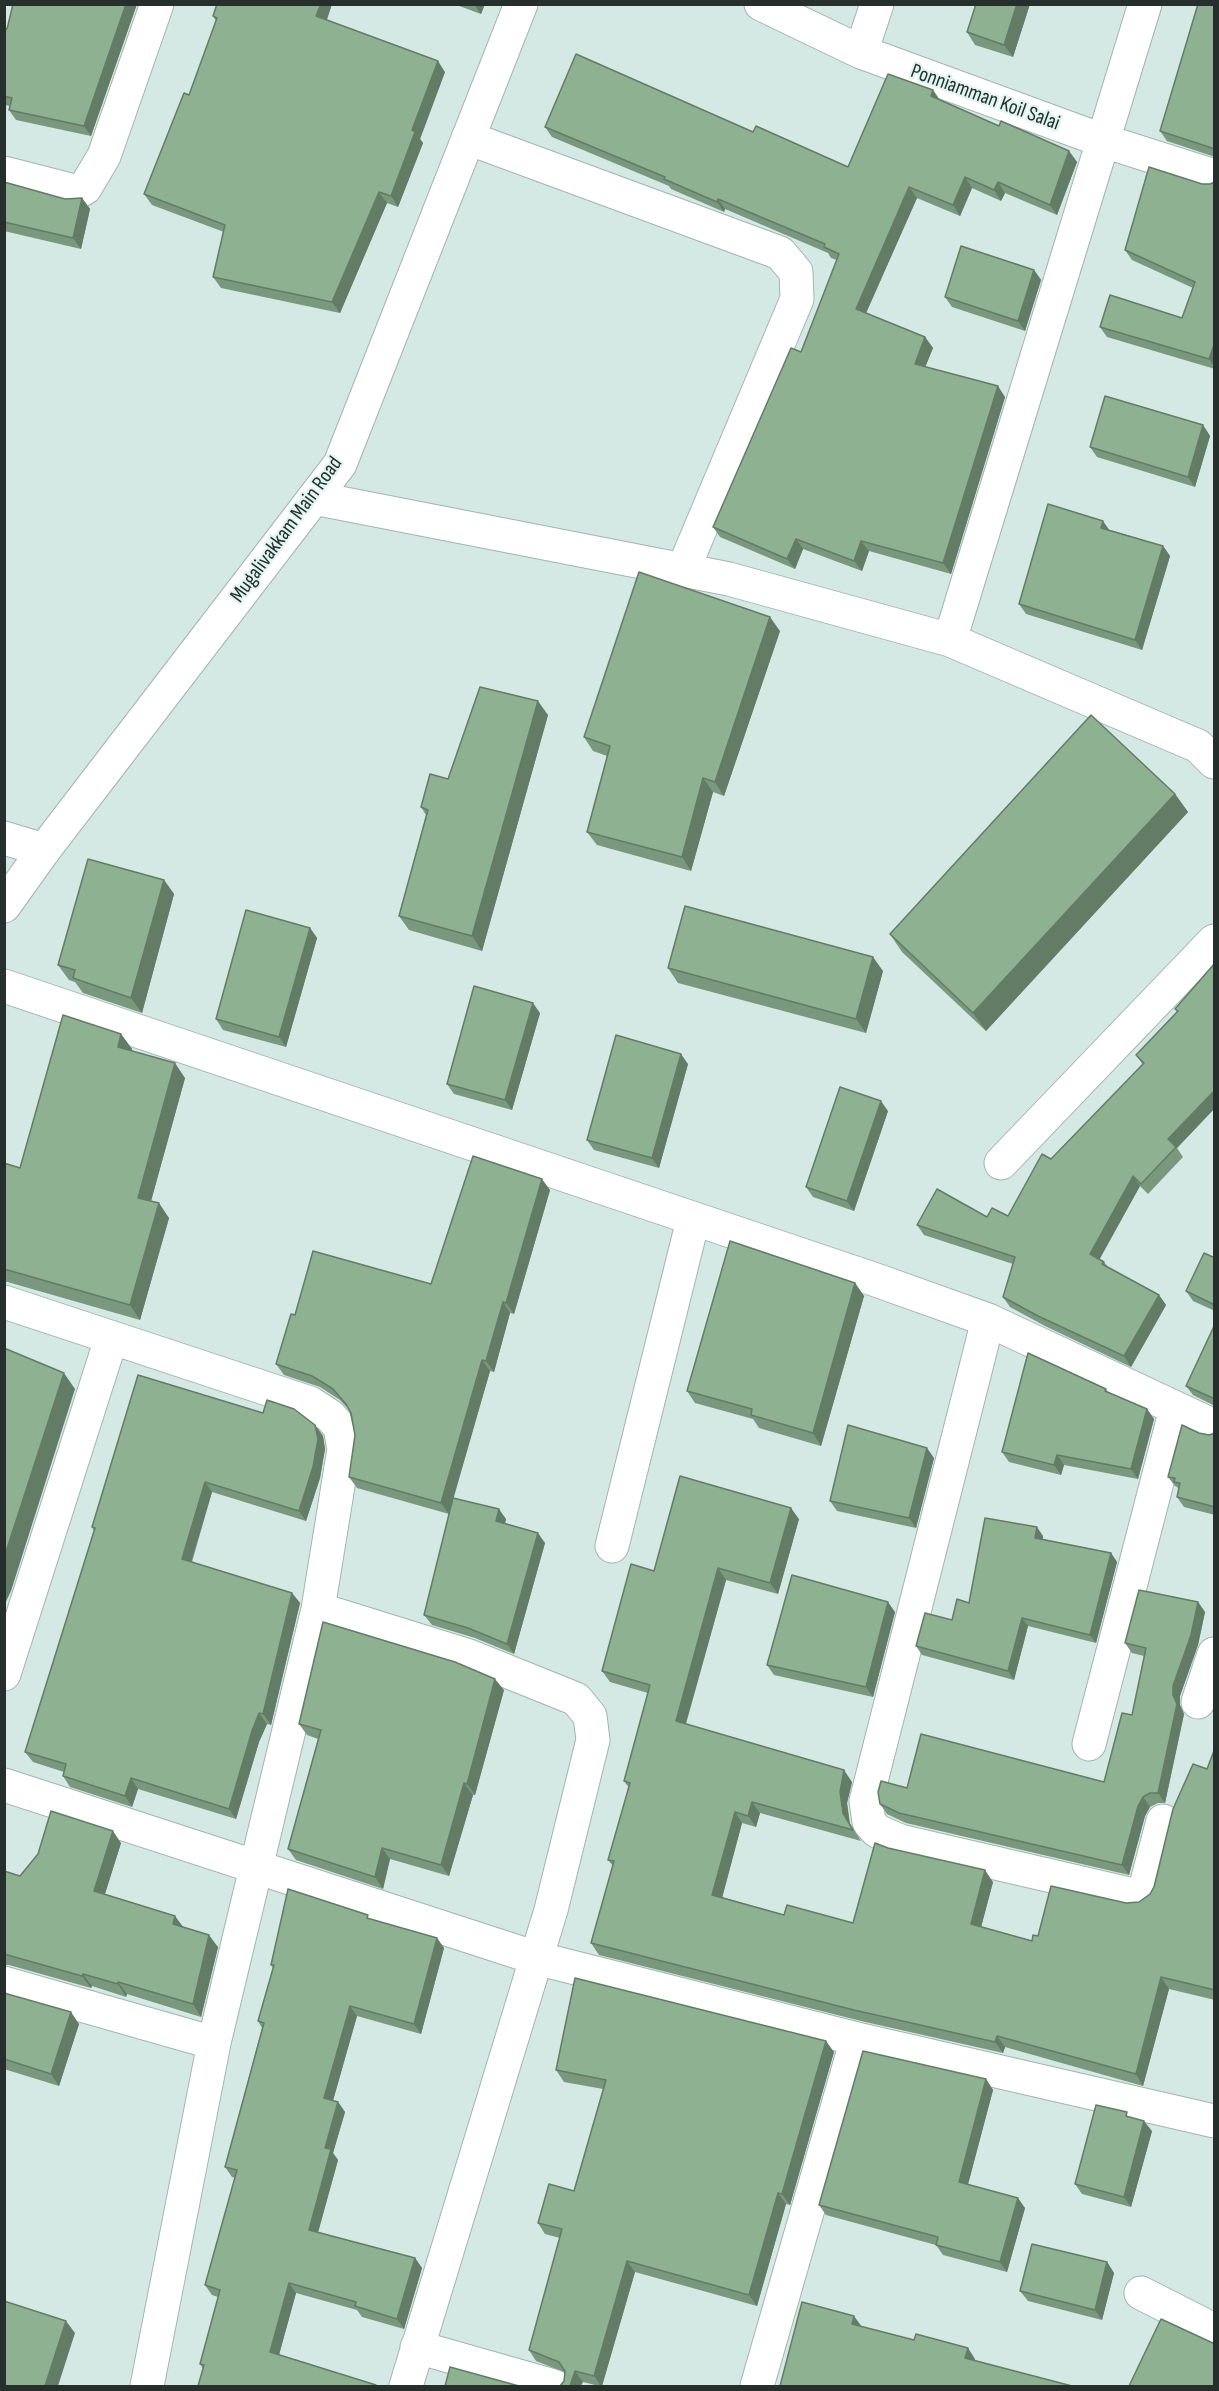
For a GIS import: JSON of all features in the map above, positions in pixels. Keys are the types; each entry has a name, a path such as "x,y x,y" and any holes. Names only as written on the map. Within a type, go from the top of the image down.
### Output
{"street":[{"path":"4,173 78,192 86,188 104,156 157,4"},
{"name":"Mugalivakkam Main Road","path":"4,906 44,850 340,464 521,4"},
{"name":"Ponniamman Koil Salai","path":"761,4 861,52 1104,141 1215,176"},
{"path":"861,52 878,4"},
{"path":"950,640 1145,4"},
{"path":"468,138 780,253 796,272 797,300 683,570"},
{"path":"314,498 729,579 950,640 1198,746 1215,762"},
{"path":"4,838 44,850"},
{"path":"1001,1163 1215,941"},
{"path":"4,986 876,1280 988,1320 1215,1426"},
{"path":"612,1546 693,1220"},
{"path":"4,1302 310,1403 330,1416 339,1427 344,1449 318,1609 214,2043 147,2386"},
{"path":"988,1320 866,1801 869,1822 878,1831 900,1841 1138,1896 1144,1893 1163,1821"},
{"path":"4,1674 111,1339"},
{"path":"1089,1744 1176,1409"},
{"path":"318,1609 469,1656 576,1699 590,1716 593,1740 551,1910 406,2386"},
{"path":"1197,1702 1215,1654"},
{"path":"4,1785 536,1958 857,2039 1215,2121"},
{"path":"4,1983 214,2043"},
{"path":"757,2386 857,2039"},
{"path":"1141,2294 1215,2330"},
{"path":"417,2347 554,2386"}],"building":[{"path":"13,4 126,4 84,126 9,110 12,98 4,96 4,28 7,29"},
{"path":"217,4 321,4 316,16 438,61 412,130 415,132 391,196 379,192 332,302 213,277 225,225 144,194 184,93 189,95 217,18 213,16"},
{"path":"976,4 1017,4 1004,45 967,32"},
{"path":"1198,4 1215,4 1215,149 1160,131"},
{"path":"576,54 753,132 756,126 848,167 888,74 933,90 931,96 999,126 1001,121 1069,151 1050,205 998,182 994,190 965,177 953,205 909,187 856,309 925,337 915,364 998,386 943,563 861,541 854,561 796,539 787,559 713,527 791,348 801,352 839,254 824,247 825,244 718,199 717,202 664,179 665,177 545,127"},
{"path":"1149,167 1202,184 1215,182 1215,342 1209,359 1100,327 1110,295 1182,318 1195,282 1125,250"},
{"path":"4,182 65,199 82,198 73,238 4,222"},
{"path":"961,246 1034,270 1018,321 945,297"},
{"path":"1105,396 1203,425 1188,477 1090,447"},
{"path":"1048,504 1103,521 1101,528 1163,546 1135,640 1019,604"},
{"path":"639,572 770,617 715,782 703,778 682,857 587,832 610,746 584,737"},
{"path":"480,687 538,701 472,936 399,916 428,810 421,807 430,774 448,779"},
{"path":"1091,715 1175,794 973,1013 890,934"},
{"path":"88,859 164,880 131,998 73,978 75,970 58,965"},
{"path":"685,906 873,957 856,1019 668,968"},
{"path":"246,910 310,928 279,1037 216,1019"},
{"path":"1215,963 1215,1090 1168,1139 1176,1147 1141,1184 1133,1176 1090,1254 1104,1262 1102,1264 1159,1295 1124,1356 1003,1297 1015,1257 917,1225 937,1189 987,1217 992,1208 1008,1216 1042,1154 1051,1159 1144,1063 1136,1055 1178,1011 1175,1009"},
{"path":"474,986 533,1003 505,1100 447,1084"},
{"path":"63,1015 121,1034 118,1047 175,1063 138,1198 159,1203 130,1305 4,1269 4,1163 20,1168"},
{"path":"616,1035 681,1054 652,1158 587,1140"},
{"path":"840,1087 881,1101 847,1201 806,1187"},
{"path":"473,1156 542,1179 506,1303 503,1302 486,1361 482,1360 441,1503 349,1477 355,1435 351,1413 346,1404 333,1389 312,1376 276,1364 291,1314 295,1315 313,1251 431,1284"},
{"path":"730,1241 855,1283 813,1433 751,1415 752,1409 687,1391"},
{"path":"1204,1253 1215,1258 1215,1305 1186,1291"},
{"path":"1215,1324 1215,1399 1186,1386"},
{"path":"4,1348 64,1373 4,1558"},
{"path":"1028,1353 1147,1409 1131,1469 1057,1455 1054,1465 1002,1452"},
{"path":"138,1375 263,1413 267,1400 294,1409 315,1425 318,1439 313,1467 299,1511 205,1482 182,1559 292,1593 263,1714 259,1713 252,1731 229,1809 131,1778 125,1796 63,1776 66,1764 25,1752 95,1528 92,1527"},
{"path":"848,1425 927,1448 909,1518 830,1501"},
{"path":"1182,1425 1199,1433 1209,1435 1215,1433 1215,1507 1177,1497 1180,1483 1174,1482 1175,1478 1168,1477"},
{"path":"680,1476 791,1508 770,1583 718,1568 676,1721 844,1770 840,1792 843,1813 853,1830 752,1802 748,1816 735,1812 712,1895 784,1915 787,1905 853,1923 875,1843 985,1870 971,1924 1032,1941 1033,1935 1038,1936 1051,1886 1126,1903 1139,1902 1150,1894 1154,1887 1173,1809 1193,1764 1207,1769 1215,1748 1215,1990 1161,1977 1136,2074 997,2036 995,2042 854,2010 591,1943 614,1861 608,1860 630,1783 624,1781 650,1685 602,1671 631,1564 654,1571"},
{"path":"453,1498 499,1509 496,1521 538,1533 507,1644 468,1628 424,1615"},
{"path":"985,1518 1037,1527 1035,1538 1111,1553 1090,1635 1022,1618 1008,1671 916,1646 925,1613 952,1620 957,1599 969,1603"},
{"path":"792,1575 888,1602 866,1687 767,1665"},
{"path":"1139,1590 1198,1602 1191,1635 1173,1686 1173,1695 1177,1704 1158,1793 1150,1793 1143,1797 1138,1806 1122,1865 899,1813 880,1804 878,1792 881,1781 907,1788 921,1734 1104,1782 1122,1713 1132,1715 1146,1648 1125,1643"},
{"path":"323,1622 455,1662 495,1679 467,1784 464,1783 441,1865 382,1848 375,1877 288,1849 321,1730 299,1724"},
{"path":"51,1811 113,1831 94,1891 175,1916 173,1924 209,1935 193,2004 118,1982 118,1984 83,1974 82,1976 4,1954 4,1871 20,1876 38,1854"},
{"path":"288,1889 368,1915 367,1918 437,1938 414,2024 350,2006 324,2098 338,2102 325,2148 331,2149 309,2230 415,2258 397,2319 355,2306 356,2302 289,2283 270,2352 376,2386 198,2386 204,2365 200,2364 220,2290 205,2285 237,2170 225,2167 264,2023 258,2021 274,1965 271,1965"},
{"path":"575,1978 826,2041 782,2194 778,2193 749,2295 627,2261 594,2376 575,2371 570,2386 560,2386 564,2381 565,2371 559,2362 529,2350 562,2229 538,2223 549,2184 574,2191 606,2080 556,2070"},
{"path":"4,1993 71,2012 51,2074 4,2059"},
{"path":"863,2051 986,2079 959,2182 1018,2198 1000,2262 936,2245 938,2237 819,2205"},
{"path":"1096,2105 1127,2112 1126,2116 1144,2121 1124,2197 1075,2184"},
{"path":"1032,2244 1107,2262 1095,2310 1020,2291"},
{"path":"4,2301 66,2321 45,2386 4,2386"},
{"path":"802,2302 854,2316 852,2324 914,2340 916,2334 968,2348 965,2358 1072,2386 780,2386"},
{"path":"1161,2319 1215,2344 1215,2386 1129,2386"},
{"path":"450,2367 519,2386 445,2386"}]}
